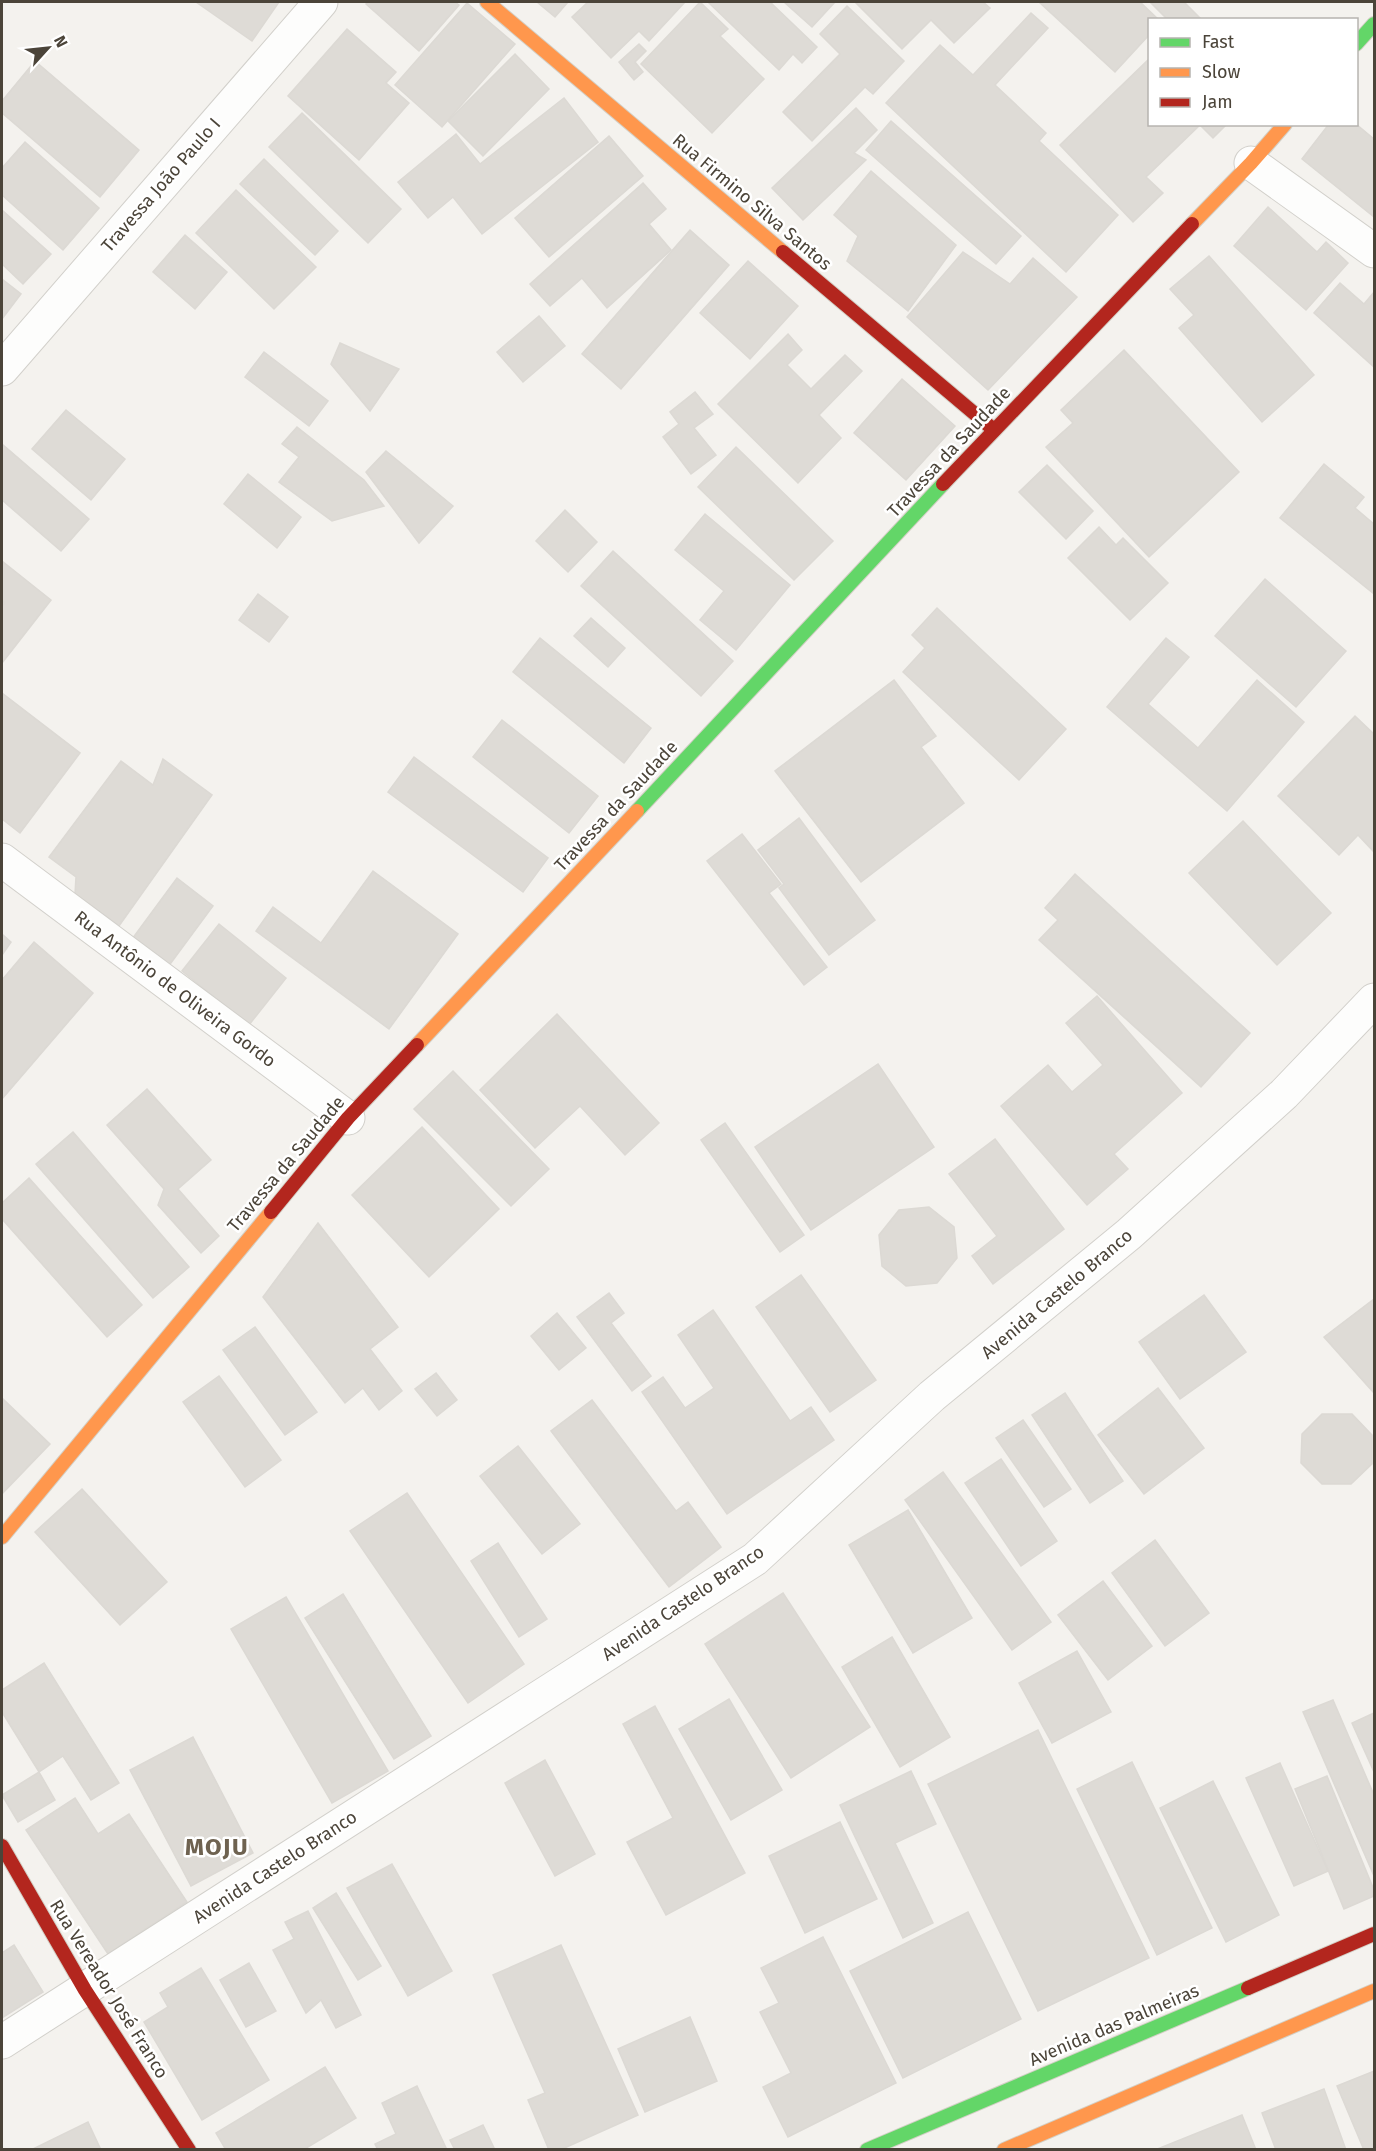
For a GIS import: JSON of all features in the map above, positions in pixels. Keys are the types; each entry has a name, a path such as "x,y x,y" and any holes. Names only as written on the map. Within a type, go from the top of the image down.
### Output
{"street":[{"name":"Travessa João Paulo I","path":"2,369 321,2"},
{"name":"Rua Firmino Silva Santos","path":"487,2 994,430"},
{"path":"1358,42 1374,24"},
{"name":"Travessa da Saudade","path":"2,1537 348,1118 994,430 1251,163 1283,126"},
{"path":"1251,163 1374,251"},
{"name":"Rua Antônio de Oliveira Gordo","path":"2,860 348,1118"},
{"name":"Avenida Castelo Branco","path":"2,2042 755,1559 932,1396 1129,1234 1284,1094 1374,1000"},
{"name":"Rua Vereador José Franco","path":"2,1846 85,1990 189,2150"},
{"name":"Avenida das Palmeiras","path":"867,2150 1374,1934"},
{"path":"1004,2150 1374,1991"}],"building":[{"path":"196,2 279,2 252,41"},
{"path":"368,2 455,2 459,5 419,51 366,4"},
{"path":"537,2 568,2 555,17"},
{"path":"588,2 685,2 649,41 639,31 611,58 572,17"},
{"path":"700,2 728,29 720,36 764,79 712,133 641,64"},
{"path":"708,2 770,2 817,47 802,63 793,54 779,70"},
{"path":"784,2 835,2 812,27"},
{"path":"855,2 983,2 990,8 954,43 931,20 902,49"},
{"path":"1039,2 1140,2 1157,18 1148,18 1148,36 1115,72"},
{"path":"1150,2 1184,2 1200,18 1166,18"},
{"path":"467,3 515,44 442,127 395,85"},
{"path":"847,6 904,61 873,94 865,87 812,141 783,112 840,54 820,34"},
{"path":"1031,13 1048,28 995,85 1046,133 1039,141 1118,215 1066,272 886,103 940,45 973,75"},
{"path":"347,29 396,72 386,83 409,103 359,160 288,96"},
{"path":"639,44 646,51 635,62 643,72 634,80 619,62"},
{"path":"515,54 549,89 483,156 448,121"},
{"path":"1148,60 1148,126 1199,126 1146,177 1163,193 1133,222 1060,145"},
{"path":"35,61 139,150 100,197 2,113 2,101"},
{"path":"564,98 598,142 482,234 453,197 428,218 398,182 456,134 480,164"},
{"path":"856,108 877,130 854,153 866,160 803,220 772,188"},
{"path":"302,113 401,209 368,243 269,147"},
{"path":"891,121 1021,236 996,264 866,150"},
{"path":"1201,126 1225,126 1213,138"},
{"path":"1327,126 1358,126 1374,139 1374,217 1302,159"},
{"path":"609,136 643,176 549,257 515,218"},
{"path":"25,142 99,208 63,250 2,195 2,168"},
{"path":"264,159 338,231 315,255 240,184"},
{"path":"871,171 956,245 908,311 847,261 858,236 834,215"},
{"path":"643,183 666,209 649,224 671,250 607,308 582,278 550,306 530,284"},
{"path":"236,190 316,267 274,309 196,233"},
{"path":"1268,207 1317,252 1326,242 1348,263 1306,310 1234,246"},
{"path":"2,210 51,254 23,284 2,264"},
{"path":"690,230 729,265 621,389 582,354"},
{"path":"185,235 227,272 195,309 153,272"},
{"path":"963,252 1010,284 1033,258 1077,297 988,390 907,317"},
{"path":"1209,256 1314,375 1262,422 1179,328 1194,315 1170,289"},
{"path":"748,261 798,306 750,359 700,313"},
{"path":"2,279 21,294 2,319"},
{"path":"1340,283 1364,304 1374,292 1374,367 1314,313"},
{"path":"539,316 565,346 523,382 497,352"},
{"path":"788,334 802,350 787,365 811,389 845,355 862,371 819,415 841,438 798,483 718,404"},
{"path":"340,343 399,369 370,411 331,364"},
{"path":"1124,350 1239,472 1149,557 1046,447 1073,423 1061,410"},
{"path":"264,352 328,401 309,426 245,377"},
{"path":"902,379 955,426 906,480 854,433"},
{"path":"695,392 713,414 694,428 716,455 691,474 663,437 679,424 670,412"},
{"path":"66,410 125,459 91,500 32,449"},
{"path":"297,427 364,480 384,506 332,521 279,482 299,457 282,444"},
{"path":"2,444 89,519 61,551 2,500"},
{"path":"736,447 833,541 794,580 698,487"},
{"path":"386,451 453,506 419,543 366,472"},
{"path":"1324,464 1364,497 1355,508 1374,524 1374,594 1280,518"},
{"path":"1047,465 1093,511 1066,539 1019,492"},
{"path":"248,474 301,517 277,548 224,504"},
{"path":"565,510 597,542 568,572 536,541"},
{"path":"705,514 790,585 736,650 700,620 724,591 675,550"},
{"path":"1099,527 1116,545 1123,538 1168,583 1130,620 1068,558"},
{"path":"613,551 733,661 701,696 581,586"},
{"path":"2,561 51,600 2,663 2,606 4,603 2,600"},
{"path":"1265,579 1346,651 1296,707 1215,636"},
{"path":"258,594 288,617 269,642 239,620"},
{"path":"937,608 1066,729 1019,780 903,672 925,648 912,635"},
{"path":"591,618 625,648 608,667 574,636"},
{"path":"540,638 651,728 624,763 513,672"},
{"path":"1166,638 1189,657 1148,704 1198,748 1257,680 1304,722 1227,811 1107,707"},
{"path":"894,680 936,736 921,747 964,803 861,882 775,771"},
{"path":"2,693 80,753 20,833 2,819"},
{"path":"1355,716 1374,734 1374,852 1358,835 1339,855 1278,796"},
{"path":"502,720 598,796 569,833 473,757"},
{"path":"414,757 548,858 523,892 388,792"},
{"path":"163,759 212,795 119,926 75,894 76,877 49,857 121,761 153,785"},
{"path":"799,818 875,920 829,955 779,888 784,884 758,850"},
{"path":"1243,821 1331,913 1277,965 1189,873"},
{"path":"742,834 781,884 769,893 827,967 804,985 707,861"},
{"path":"373,871 458,934 389,1029 256,931 273,907 321,943"},
{"path":"1075,874 1250,1033 1201,1087 1039,940 1058,920 1045,908"},
{"path":"177,878 213,906 168,967 132,939"},
{"path":"219,924 286,978 249,1025 182,971"},
{"path":"2,934 11,942 2,955"},
{"path":"34,942 93,993 2,1099 2,980"},
{"path":"1097,996 1182,1093 1114,1154 1128,1169 1087,1205 1001,1106 1048,1065 1072,1092 1103,1065 1066,1023"},
{"path":"557,1014 659,1123 625,1155 580,1106 535,1148 480,1090"},
{"path":"878,1064 934,1147 811,1230 755,1147"},
{"path":"453,1071 549,1169 511,1206 414,1109"},
{"path":"147,1089 211,1160 178,1189 219,1236 201,1253 158,1205 164,1189 107,1125"},
{"path":"725,1123 804,1235 780,1252 701,1140"},
{"path":"422,1127 499,1209 429,1277 352,1195"},
{"path":"73,1132 189,1267 153,1298 36,1164"},
{"path":"995,1139 1064,1229 993,1284 972,1256 997,1236 949,1174"},
{"path":"29,1178 142,1305 107,1337 2,1219 2,1203"},
{"path":"929,1207 954,1227 957,1258 937,1283 906,1286 882,1266 879,1235 899,1210"},
{"path":"318,1223 398,1327 370,1349 402,1391 379,1410 363,1388 345,1403 263,1297"},
{"path":"801,1275 876,1380 830,1412 756,1307"},
{"path":"609,1293 624,1313 611,1323 651,1376 632,1391 577,1317"},
{"path":"1204,1295 1246,1352 1180,1399 1139,1342"},
{"path":"1374,1299 1374,1393 1324,1337"},
{"path":"713,1310 790,1421 811,1407 834,1440 727,1514 642,1392 663,1377 685,1408 714,1388 678,1335"},
{"path":"557,1313 586,1348 559,1370 531,1336"},
{"path":"255,1327 317,1412 285,1435 223,1350"},
{"path":"436,1373 457,1400 437,1416 415,1389"},
{"path":"219,1376 281,1460 245,1487 183,1402"},
{"path":"1158,1388 1204,1448 1144,1494 1098,1435"},
{"path":"1065,1393 1123,1481 1090,1503 1032,1415"},
{"path":"2,1398 50,1444 2,1494"},
{"path":"592,1400 676,1511 688,1502 721,1547 669,1587 551,1431"},
{"path":"1322,1414 1352,1414 1372,1435 1372,1464 1351,1484 1322,1484 1301,1463 1302,1434"},
{"path":"1023,1420 1071,1489 1044,1507 996,1438"},
{"path":"518,1446 580,1524 542,1554 480,1476"},
{"path":"1001,1459 1057,1541 1021,1566 965,1483"},
{"path":"943,1472 1051,1622 1012,1650 905,1500"},
{"path":"82,1489 167,1582 120,1625 35,1532"},
{"path":"407,1493 524,1664 468,1703 350,1531"},
{"path":"908,1510 972,1618 913,1653 849,1545"},
{"path":"1155,1540 1209,1613 1165,1646 1112,1573"},
{"path":"498,1543 547,1619 519,1637 471,1561"},
{"path":"1103,1581 1152,1646 1108,1680 1058,1615"},
{"path":"783,1593 870,1727 791,1778 705,1644"},
{"path":"343,1594 431,1736 394,1759 305,1618"},
{"path":"286,1597 388,1771 332,1803 231,1629"},
{"path":"892,1637 950,1737 900,1767 842,1667"},
{"path":"1077,1651 1111,1712 1052,1743 1019,1683"},
{"path":"44,1663 119,1783 91,1800 63,1756 39,1772 2,1712 2,1690"},
{"path":"729,1699 782,1790 731,1820 679,1729"},
{"path":"1333,1700 1374,1795 1374,1876 1303,1712"},
{"path":"655,1706 745,1873 666,1915 627,1842 673,1818 623,1724"},
{"path":"1374,1713 1374,1772 1352,1723"},
{"path":"1038,1730 1149,1958 1038,2011 928,1784"},
{"path":"193,1737 253,1853 191,1886 130,1770"},
{"path":"545,1760 595,1854 555,1876 505,1783"},
{"path":"1132,1762 1212,1928 1157,1955 1077,1789"},
{"path":"1280,1763 1328,1871 1294,1886 1246,1778"},
{"path":"911,1771 936,1824 895,1843 933,1923 903,1938 840,1805"},
{"path":"39,1772 55,1800 18,1822 2,1795"},
{"path":"1327,1776 1374,1890 1374,1896 1344,1909 1295,1789"},
{"path":"1213,1781 1279,1915 1226,1942 1160,1808"},
{"path":"75,1798 98,1834 129,1814 187,1902 108,1954 26,1830"},
{"path":"840,1822 877,1899 805,1933 769,1856"},
{"path":"392,1864 452,1971 408,1996 347,1888"},
{"path":"336,1893 381,1966 358,1980 313,1908"},
{"path":"308,1911 361,2015 336,2028 321,2000 306,2013 273,1950 294,1939 285,1922"},
{"path":"968,1912 1021,2019 903,2078 850,1971"},
{"path":"823,1937 896,2083 788,2137 763,2087 791,2073 760,2012 779,2003 761,1968"},
{"path":"14,1945 43,1992 2,2018 2,1953"},
{"path":"561,1945 638,2115 560,2150 549,2150 528,2100 545,2093 493,1975"},
{"path":"249,1963 276,2011 246,2027 220,1980"},
{"path":"201,1968 269,2080 202,2120 144,2022 168,2007 160,1993"},
{"path":"690,2017 717,2081 645,2112 618,2049"},
{"path":"325,2067 356,2118 303,2150 226,2150 216,2133"},
{"path":"1374,2071 1374,2150 1364,2150 1337,2086"},
{"path":"417,2086 447,2150 378,2150 375,2144 396,2134 382,2103"},
{"path":"1324,2089 1346,2150 1276,2150 1262,2113"},
{"path":"1242,2115 1256,2150 1155,2150"},
{"path":"88,2122 101,2150 31,2150"},
{"path":"483,2125 495,2150 455,2150 450,2140"}],"traffic: fast":[{"path":"1358,42 1374,24"},
{"path":"637,811 943,484"},
{"path":"867,2150 1248,1988"}],"traffic: slow":[{"path":"487,2 783,252"},
{"path":"1192,224 1283,126"},
{"path":"417,1045 637,811"},
{"path":"2,1537 271,1212"},
{"path":"1004,2150 1374,1991"}],"traffic: jam":[{"path":"943,484 1192,224"},
{"path":"783,252 994,430"},
{"path":"271,1212 348,1118 417,1045"},
{"path":"2,1846 85,1990 189,2150"},
{"path":"1248,1988 1374,1934"}],"district":[{"name":"MOJU","path":"217,1847"}]}
